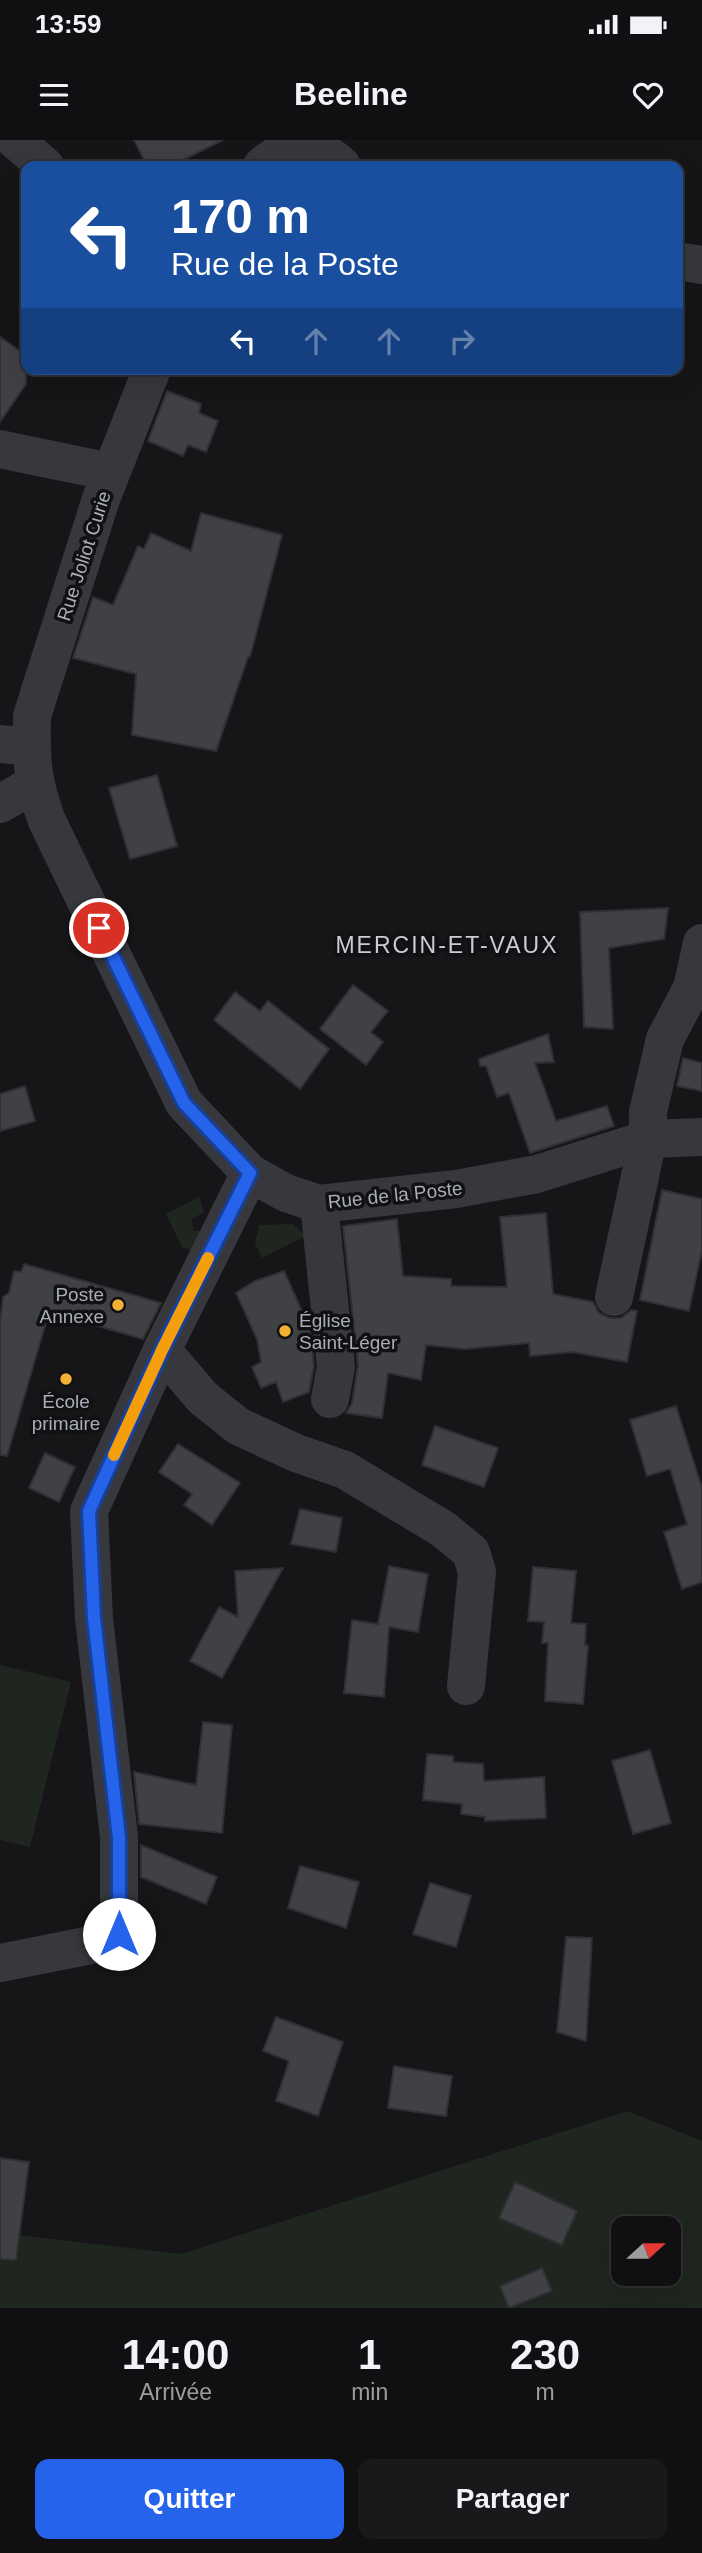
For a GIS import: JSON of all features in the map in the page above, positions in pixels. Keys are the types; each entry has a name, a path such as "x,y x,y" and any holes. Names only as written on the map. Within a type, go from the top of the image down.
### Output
{"street":[{"path":"15,140 39,161"},
{"path":"263,157 307,148 327,153"},
{"path":"683,262 702,265"},
{"name":"Rue Joliot Curie","path":"16,745 32,716 111,472 150,375"},
{"path":"0,449 111,472"},
{"name":"Rue de la Poste","path":"16,745 47,821 184,1103 250,1173 286,1193 318,1204 498,1183 537,1174 648,1139 702,1137"},
{"path":"0,804 34,785"},
{"path":"614,1297 648,1139 648,1112 665,1039 697,989 702,943"},
{"path":"0,1963 96,1944 119,1934 119,1838 94,1618 89,1511 162,1350 250,1173"},
{"path":"318,1204 336,1367 330,1399"},
{"path":"162,1350 203,1398 238,1426 345,1470 443,1529 471,1552 477,1572 466,1686"}],"shaded area":[{"path":"199,1197 204,1212 191,1220 194,1231 207,1231 199,1254 182,1247 166,1214"},
{"path":"293,1224 306,1236 262,1258 255,1243 259,1225"},
{"path":"0,1665 71,1682 30,1847 0,1840"},
{"path":"627,2111 702,2141 702,2308 0,2308 0,2233 181,2254"}],"building":[{"path":"134,140 223,140 181,161 144,161"},
{"path":"0,337 21,352 21,375 26,375 26,384 0,422"},
{"path":"167,391 201,404 199,413 218,421 206,452 188,445 183,456 148,441"},
{"path":"201,513 282,535 250,657 216,751 132,735 136,674 73,658 93,597 113,605 138,546 144,549 151,533 191,551"},
{"path":"157,775 177,846 130,859 109,788"},
{"path":"668,908 664,939 609,948 613,1029 584,1027 580,912"},
{"path":"353,985 388,1011 371,1032 383,1042 366,1065 320,1029"},
{"path":"235,992 260,1011 268,1001 329,1049 300,1089 214,1020"},
{"path":"548,1034 554,1062 535,1063 556,1121 607,1106 614,1126 530,1153 509,1093 497,1097 486,1066 480,1066 479,1059"},
{"path":"683,1058 702,1063 702,1091 677,1086"},
{"path":"25,1086 35,1121 0,1131 0,1094"},
{"path":"662,1190 702,1199 702,1250 689,1311 640,1300"},
{"path":"546,1213 553,1294 593,1302 599,1313 610,1318 621,1318 631,1310 637,1311 627,1362 572,1352 530,1356 529,1343 465,1349 426,1345 421,1380 388,1373 382,1418 346,1413 352,1403 358,1365 343,1226 397,1219 403,1276 451,1279 451,1286 507,1287 500,1217"},
{"path":"24,1264 161,1303 143,1339 49,1312 7,1456 0,1455 0,1322 3,1297 9,1293 14,1271 21,1272"},
{"name":"Église Saint-Léger","path":"284,1271 310,1329 314,1366 309,1392 283,1402 276,1382 261,1388 252,1367 261,1362 257,1339 236,1293 255,1281"},
{"path":"676,1406 702,1488 702,1582 682,1589 664,1532 687,1524 670,1469 647,1476 630,1420"},
{"path":"435,1426 498,1448 484,1487 422,1465"},
{"path":"178,1444 240,1483 212,1525 184,1505 192,1494 159,1472"},
{"path":"45,1453 75,1467 59,1502 29,1488"},
{"path":"300,1509 342,1518 336,1552 291,1544"},
{"path":"389,1566 428,1574 418,1632 389,1627 384,1697 344,1693 352,1620 378,1624"},
{"path":"533,1567 576,1571 571,1623 586,1624 585,1645 588,1646 583,1704 545,1701 548,1643 542,1643 544,1622 528,1621"},
{"path":"283,1568 222,1678 190,1661 219,1607 238,1617 235,1571"},
{"path":"203,1722 232,1725 222,1833 139,1824 134,1772 196,1785"},
{"path":"650,1750 671,1823 633,1834 612,1761"},
{"path":"427,1754 453,1756 453,1762 483,1764 484,1781 544,1777 546,1818 485,1821 485,1817 461,1814 462,1804 423,1800"},
{"path":"141,1845 217,1877 206,1904 141,1877"},
{"path":"300,1866 359,1882 346,1928 288,1908"},
{"path":"430,1883 471,1896 456,1947 413,1934"},
{"path":"566,1937 592,1938 586,2041 557,2032"},
{"path":"276,2017 343,2042 318,2116 276,2101 289,2061 263,2051"},
{"path":"394,2066 452,2076 446,2116 388,2108"},
{"path":"0,2158 29,2162 16,2260 0,2259"},
{"path":"515,2182 577,2211 562,2245 499,2218"},
{"path":"542,2268 552,2291 509,2308 500,2286"}],"slow traffic":[{"path":"114,1455 208,1258"}],"place":[{"name":"Poste Annexe","path":"118,1305"},
{"name":"Église Saint-Léger","path":"285,1331"},
{"name":"École primaire","path":"66,1379"}],"district":[{"name":"MERCIN-ET-VAUX","path":"447,945"}],"route":[{"path":"99,928 184,1103 250,1173 162,1350 89,1511 94,1618 119,1838 119,1934"}]}
